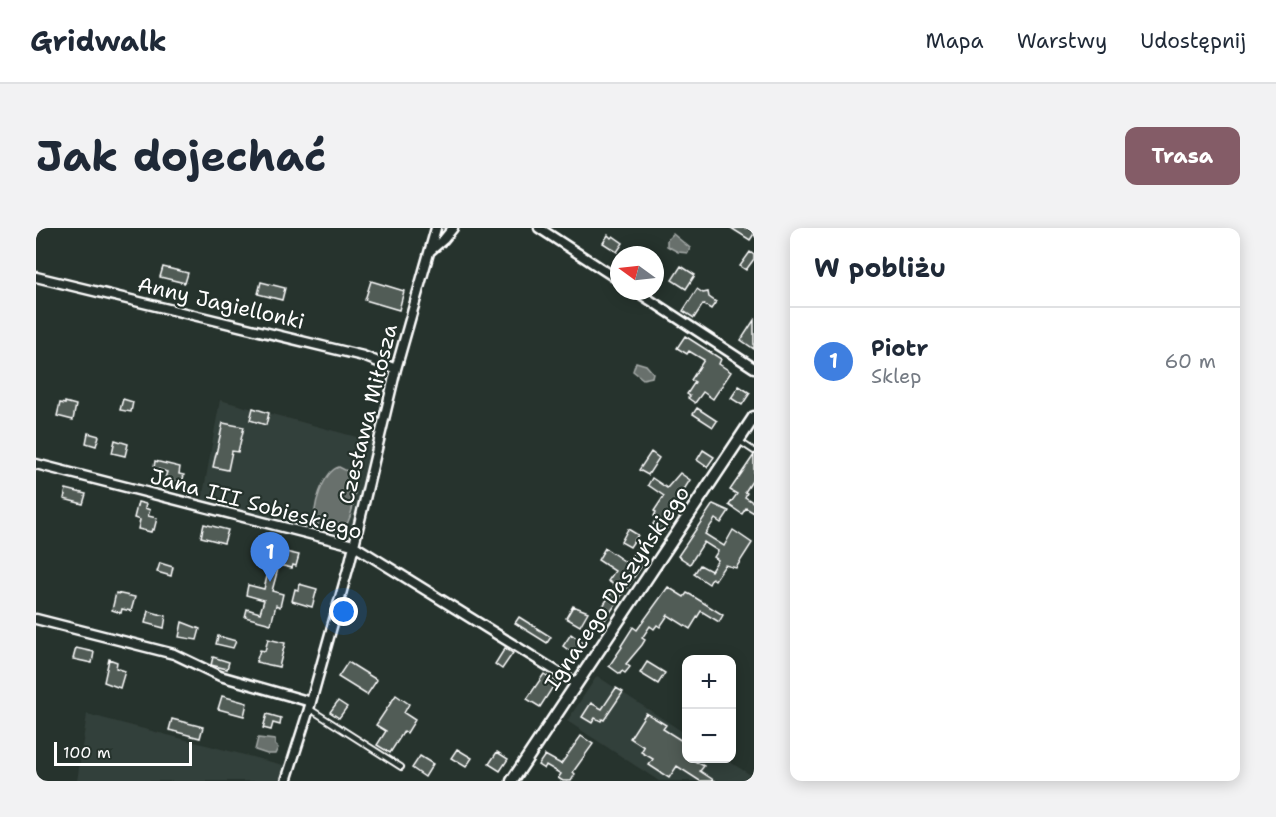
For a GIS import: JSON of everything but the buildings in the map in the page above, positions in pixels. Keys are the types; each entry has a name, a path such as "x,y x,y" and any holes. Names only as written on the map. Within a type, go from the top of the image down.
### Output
{"street":[{"name":"Czesława Miłosza","path":"286,781 310,705 353,545 396,369 436,228"},
{"path":"430,251 453,228"},
{"path":"539,228 610,274"},
{"name":"Anny Jagiellonki","path":"36,277 354,353 396,369"},
{"path":"650,300 754,368"},
{"name":"Ignacego Daszyńskiego","path":"512,781 754,417"},
{"name":"Jana III Sobieskiego","path":"36,464 353,545 577,684"},
{"path":"36,620 174,654 220,676 310,705"}],"lane":[{"path":"738,441 754,451"},
{"path":"310,705 401,767"}],"shaded area":[{"path":"673,234 690,248 688,253 678,252 667,246 667,240"},
{"path":"636,362 646,365 653,373 652,377 643,379 633,371"},
{"path":"220,400 375,442 352,530 348,534 344,537 202,500"},
{"path":"339,467 353,474 355,492 348,523 343,529 336,531 316,524 315,510 328,475"},
{"path":"597,676 682,731 682,763 731,763 754,777 754,781 659,781 567,721"},
{"path":"87,714 287,766 280,781 77,781"},
{"path":"258,738 275,740 278,748 275,754 255,750"}],"place":[{"name":"Piotr","path":"270,582"}]}
